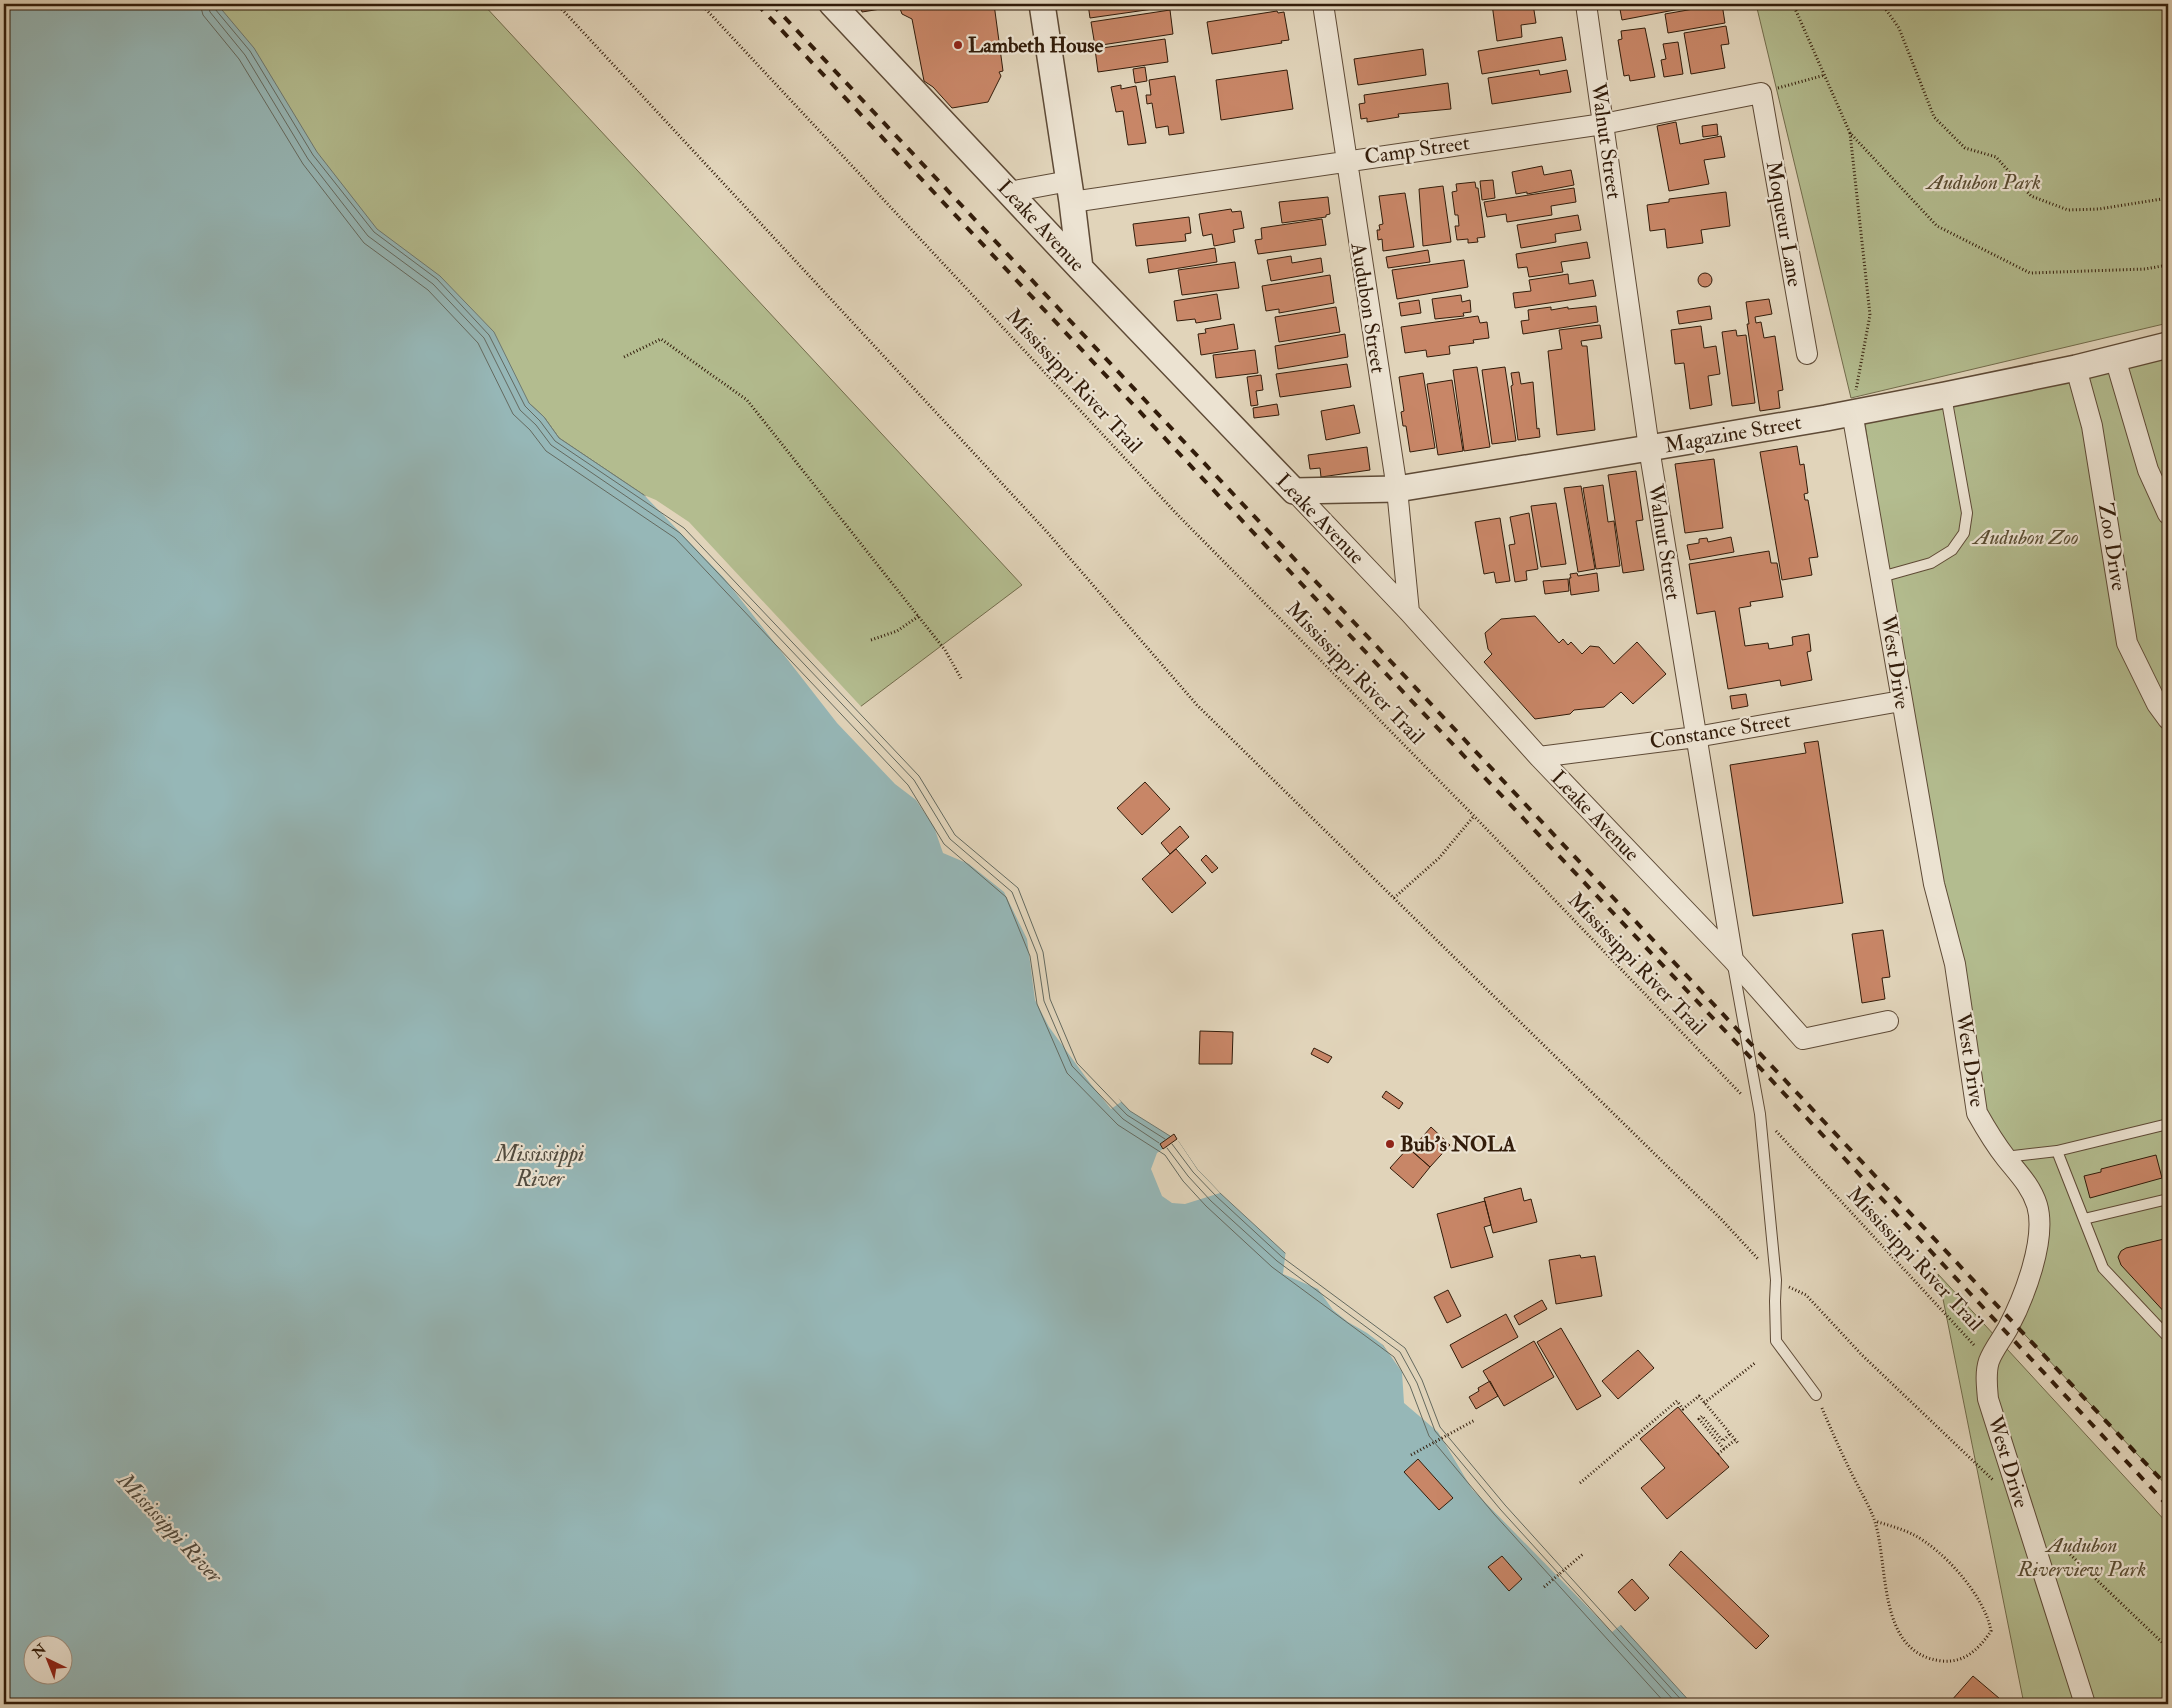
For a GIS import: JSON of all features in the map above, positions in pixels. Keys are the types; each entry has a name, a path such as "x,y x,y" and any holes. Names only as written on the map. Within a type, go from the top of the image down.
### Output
{"street":[{"name":"Leake Avenue","path":"832,4 1080,268 1409,612 1539,757 1733,960 1803,1039 1888,1020"},
{"path":"1042,4 1080,268"},
{"name":"Audubon Street","path":"1323,4 1345,161 1397,489 1409,612"},
{"name":"Walnut Street","path":"1586,4 1649,448 1733,960"},
{"name":"Camp Street","path":"1009,192 1070,191 1345,161 1603,124 1761,93"},
{"name":"Moqueur Lane","path":"1761,93 1807,354"},
{"name":"Magazine Street","path":"1294,492 1397,489 1649,448 1945,395 2076,368 2168,345"},
{"path":"2115,358 2148,470 2168,514"},
{"name":"Zoo Drive","path":"2076,368 2092,426 2128,642 2158,704 2168,719"},
{"name":"West Drive","path":"1852,412 1934,884 1955,964 1978,1113 1987,1132 2005,1157 2027,1182 2038,1206 2039,1231 2037,1252 2012,1321 1989,1361 1987,1378 1988,1399 2085,1704"},
{"name":"Constance Street","path":"1539,757 1696,737 1902,700"}],"lane":[{"path":"1881,576 1931,563 1952,550 1964,532 1967,513 1945,395"},
{"path":"1733,960 1760,1114 1776,1280 1774,1300 1776,1341 1816,1395"},
{"path":"2005,1157 2057,1151 2168,1124"},
{"path":"2057,1151 2103,1268 2168,1337"},
{"path":"2084,1219 2168,1199"}],"path":[{"path":"557,4 1047,532 1198,705 1720,1219 1776,1280 1806,1295 1862,1355 1994,1481"},
{"name":"Mississippi River Trail","path":"701,4 1175,512 1474,816 1760,1114 1989,1361"},
{"path":"1793,4 1850,133 1870,315 1852,412"},
{"path":"1882,4 1899,28 1934,117 1965,148 1996,156 2031,196 2068,210 2099,209 2168,198"},
{"path":"1761,93 1825,75"},
{"path":"1850,133 1937,226 2030,273 2145,269 2168,265"},
{"path":"624,357 661,339 748,400 945,650 962,680"},
{"path":"870,640 897,631 919,616"},
{"path":"1394,898 1439,858 1474,816"},
{"path":"1704,1402 1755,1363"},
{"path":"1816,1395 1875,1521 1884,1585 1894,1619 1902,1636 1919,1654 1932,1660 1951,1662 1967,1656 1980,1648 1991,1631 1989,1619 1972,1588 1939,1553 1913,1534 1875,1521"},
{"path":"1580,1483 1677,1401 1683,1408 1699,1396 1738,1443"},
{"path":"1724,1449 1699,1419 1702,1416 1723,1441 1730,1434"},
{"path":"1411,1455 1474,1420"},
{"path":"1718,1454 1735,1440"},
{"path":"2050,1534 2168,1648"},
{"path":"1544,1587 1583,1554"}],"green space":[{"path":"163,4 483,4 1022,585 860,707 687,524 559,438 544,417 478,356"},
{"name":"Audubon Park","path":"1756,4 2168,4 2168,323 1851,398"},
{"name":"Audubon Zoo","path":"2168,354 2168,1487 2012,1321 2038,1206 1977,1113 1934,884 1865,423"},
{"name":"Audubon Riverview Park","path":"1938,1274 2168,1524 2168,1704 2024,1704"}],"water":[{"name":"Mississippi River","path":"4,4 217,4 254,48 317,152 377,229 440,276 494,332 529,403 544,417 559,438 687,524 958,832 1022,885 1054,997 1081,1060 1130,1111 1178,1141 1197,1169 1285,1253 1347,1298 1444,1424 1509,1502 1692,1704 4,1704"}],"pier":[{"path":"644,495 656,500 689,522 923,773 960,830 1024,883 1051,950 1057,997 1083,1059 1113,1089 1121,1102 1111,1109 1049,1027 1035,1000 1027,939 1004,892 969,864 943,853 934,827 916,800 895,784 837,723 724,578"},
{"path":"1177,1139 1197,1169 1220,1193 1185,1204 1172,1203 1162,1196 1151,1169 1157,1153"},
{"path":"1286,1249 1305,1266 1405,1338 1413,1346 1429,1377 1446,1423 1510,1500 1622,1624 1612,1632 1472,1489 1438,1432 1404,1403 1402,1372 1383,1345 1333,1310 1318,1289 1283,1274"}],"building":[{"name":"Lambeth House","path":"860,4 994,4 1003,71 999,72 1001,76 988,102 952,108 933,87 924,81 912,19 902,14 899,6 862,12"},
{"path":"1088,4 1160,4 1160,8 1090,18"},
{"path":"1217,4 1260,4 1227,9 1227,6 1217,8"},
{"path":"1492,4 1533,4 1536,23 1521,25 1522,37 1497,41"},
{"path":"1619,4 1684,4 1685,8 1622,20"},
{"path":"1722,4 1725,23 1668,33 1665,14"},
{"path":"1170,10 1173,34 1095,46 1091,22"},
{"path":"1277,11 1278,13 1284,12 1289,40 1281,41 1282,43 1212,54 1207,22"},
{"path":"1726,26 1729,44 1721,45 1725,68 1691,74 1684,33"},
{"path":"1645,28 1655,77 1630,81 1629,75 1624,76 1618,40 1622,39 1621,31"},
{"path":"1562,37 1566,60 1482,74 1478,51"},
{"path":"1165,39 1168,62 1098,72 1095,49"},
{"path":"1678,42 1683,74 1664,77 1661,60 1666,59 1663,44"},
{"path":"1423,49 1426,75 1358,85 1354,59"},
{"path":"1145,67 1147,81 1135,83 1133,69"},
{"path":"1287,70 1293,109 1221,120 1216,80"},
{"path":"1539,70 1540,75 1567,70 1571,92 1492,104 1488,78"},
{"path":"1175,76 1184,133 1169,135 1168,126 1156,128 1152,103 1147,104 1146,95 1151,95 1149,80"},
{"path":"1448,83 1451,109 1398,114 1399,117 1367,122 1367,118 1361,119 1359,104 1365,103 1364,95"},
{"path":"1121,85 1121,89 1136,86 1146,143 1128,145 1123,111 1116,112 1111,87"},
{"path":"1676,122 1680,144 1721,136 1725,157 1704,160 1709,184 1669,191 1657,126"},
{"path":"1717,124 1718,135 1703,137 1702,126"},
{"path":"1542,166 1544,175 1571,170 1574,185 1527,194 1527,192 1516,194 1512,172"},
{"path":"1493,180 1495,198 1482,200 1480,181"},
{"path":"1475,182 1476,188 1478,188 1485,237 1477,238 1478,242 1468,243 1468,239 1457,240 1455,226 1459,226 1458,215 1455,215 1452,192 1457,191 1456,184"},
{"path":"1443,186 1451,242 1423,246 1419,189"},
{"path":"1574,188 1576,202 1551,206 1552,215 1507,222 1506,214 1487,217 1484,202"},
{"path":"1726,192 1730,226 1701,230 1703,243 1667,248 1665,229 1650,231 1647,205 1669,202 1669,199"},
{"path":"1405,193 1414,247 1383,251 1382,239 1378,240 1377,230 1380,230 1379,225 1383,224 1379,196"},
{"path":"1328,197 1330,214 1326,215 1326,217 1282,223 1279,202"},
{"path":"1231,209 1232,212 1241,211 1244,228 1233,230 1235,242 1214,246 1212,234 1203,236 1199,214"},
{"path":"1578,215 1581,230 1555,234 1556,242 1521,248 1517,225"},
{"path":"1189,217 1191,233 1185,234 1186,241 1136,246 1133,224"},
{"path":"1322,219 1326,245 1258,254 1255,240 1262,239 1261,228"},
{"path":"1587,242 1590,258 1561,262 1563,272 1529,277 1527,267 1518,268 1516,254"},
{"path":"1215,248 1217,262 1149,273 1147,259"},
{"path":"1428,250 1430,262 1388,268 1386,257"},
{"path":"1291,256 1292,263 1321,258 1323,272 1271,281 1267,260"},
{"path":"1464,260 1468,287 1397,299 1392,270"},
{"path":"1235,262 1239,288 1182,295 1178,270"},
{"path":"1705,273 1710,275 1712,280 1710,285 1705,287 1700,285 1698,280 1700,275"},
{"path":"1568,274 1569,284 1593,280 1596,296 1515,308 1513,293 1531,291 1529,280"},
{"path":"1330,275 1334,303 1279,313 1279,309 1266,311 1262,286"},
{"path":"1217,294 1221,319 1196,323 1195,319 1177,321 1174,301"},
{"path":"1461,295 1462,302 1470,300 1471,312 1463,313 1464,316 1435,319 1432,299"},
{"path":"1769,299 1772,314 1755,317 1756,323 1761,322 1764,338 1775,336 1783,390 1778,391 1780,408 1760,411 1747,324 1749,324 1746,302"},
{"path":"1419,300 1421,313 1401,316 1399,303"},
{"path":"1596,306 1598,322 1523,334 1521,321 1529,320 1528,310 1551,307 1551,310"},
{"path":"1710,306 1712,319 1679,324 1677,311"},
{"path":"1336,307 1340,332 1279,342 1275,317"},
{"path":"1478,316 1480,323 1487,322 1489,338 1473,340 1474,343 1449,346 1450,354 1427,357 1426,350 1405,353 1401,327"},
{"path":"1234,324 1238,349 1201,355 1198,334 1206,333 1205,329"},
{"path":"1600,325 1602,338 1581,341 1582,346 1587,346 1595,430 1557,435 1548,351 1562,349 1559,330"},
{"path":"1701,326 1704,348 1716,346 1720,374 1708,376 1712,405 1690,409 1684,363 1675,364 1671,330"},
{"path":"1736,330 1737,336 1746,335 1755,403 1732,406 1722,332"},
{"path":"1345,334 1348,357 1278,369 1275,346"},
{"path":"1255,350 1258,373 1216,378 1213,355"},
{"path":"1347,364 1351,387 1280,397 1276,374"},
{"path":"1477,367 1490,447 1464,451 1453,370"},
{"path":"1505,367 1516,441 1492,444 1482,370"},
{"path":"1519,372 1521,384 1533,382 1537,429 1539,428 1540,437 1518,440 1511,373"},
{"path":"1423,373 1435,448 1410,452 1406,426 1403,426 1401,412 1404,411 1399,377"},
{"path":"1261,375 1263,390 1256,391 1258,405 1251,406 1247,377"},
{"path":"1452,380 1463,451 1438,455 1427,384"},
{"path":"1277,404 1279,415 1254,418 1253,408"},
{"path":"1354,405 1360,433 1326,440 1321,411"},
{"path":"1797,446 1800,465 1804,464 1808,493 1804,494 1805,500 1808,500 1818,557 1809,558 1812,575 1782,580 1760,452"},
{"path":"1367,447 1370,470 1321,477 1320,468 1310,469 1308,455"},
{"path":"1714,459 1723,528 1685,533 1675,464"},
{"path":"1636,471 1643,520 1636,521 1644,570 1623,573 1608,475"},
{"path":"1603,485 1608,522 1614,521 1620,566 1596,569 1583,488"},
{"path":"1581,486 1595,569 1578,572 1564,488"},
{"path":"1556,503 1566,564 1541,567 1531,506"},
{"path":"1529,513 1538,569 1526,571 1527,580 1515,582 1509,545 1515,544 1510,517"},
{"path":"1500,518 1510,581 1496,583 1494,572 1484,574 1475,522"},
{"path":"1731,537 1734,552 1690,560 1687,545 1699,543 1699,539 1707,538 1708,542"},
{"path":"1769,551 1771,563 1777,563 1783,597 1750,602 1751,606 1739,608 1745,646 1768,643 1769,649 1793,645 1792,637 1809,634 1811,651 1807,652 1812,680 1781,686 1780,680 1728,689 1715,611 1697,614 1689,564"},
{"path":"1577,573 1578,576 1597,573 1599,591 1571,595 1570,574"},
{"path":"1568,579 1569,591 1545,594 1543,581"},
{"path":"1535,616 1559,643 1563,639 1568,645 1571,642 1582,654 1590,646 1599,647 1614,664 1637,642 1666,674 1633,704 1621,692 1604,707 1574,710 1570,714 1535,719 1484,662 1492,654 1488,649 1485,633 1501,619"},
{"path":"1746,694 1748,706 1732,709 1730,696"},
{"path":"1818,741 1843,903 1753,916 1730,765 1806,753 1804,743"},
{"path":"1145,782 1170,809 1142,835 1117,808"},
{"path":"1180,826 1189,837 1170,854 1161,843"},
{"path":"1176,849 1206,883 1172,913 1142,879"},
{"path":"1206,855 1218,868 1212,873 1201,860"},
{"path":"1883,930 1890,977 1882,978 1885,999 1862,1003 1852,934"},
{"path":"1200,1031 1233,1032 1232,1064 1199,1064"},
{"path":"1314,1048 1332,1057 1328,1063 1311,1054"},
{"path":"1386,1091 1403,1103 1399,1109 1382,1097"},
{"path":"1431,1127 1450,1145 1430,1167 1411,1150"},
{"path":"1174,1134 1177,1139 1163,1149 1160,1144"},
{"path":"1408,1148 1430,1167 1413,1188 1390,1168"},
{"path":"2156,1155 2162,1178 2090,1198 2084,1176 2101,1172 2101,1169"},
{"path":"1521,1188 1524,1201 1531,1199 1537,1222 1493,1233 1484,1198"},
{"path":"1485,1201 1491,1225 1484,1227 1493,1257 1451,1268 1437,1214"},
{"path":"2168,1231 2168,1316 2121,1265 2118,1257 2121,1251 2126,1248 2164,1239 2163,1232"},
{"path":"1580,1255 1581,1258 1595,1256 1602,1296 1556,1304 1549,1260"},
{"path":"1448,1290 1461,1316 1447,1323 1434,1297"},
{"path":"1542,1300 1547,1309 1519,1325 1514,1316"},
{"path":"1506,1314 1518,1337 1462,1368 1450,1345"},
{"path":"1561,1328 1601,1396 1577,1410 1537,1342"},
{"path":"1534,1341 1554,1377 1504,1406 1483,1371"},
{"path":"1638,1350 1654,1368 1618,1399 1602,1381"},
{"path":"1490,1381 1498,1396 1476,1409 1469,1397 1479,1391 1478,1388"},
{"path":"1678,1407 1729,1467 1667,1519 1641,1488 1665,1468 1640,1439"},
{"path":"1418,1459 1453,1498 1439,1510 1404,1472"},
{"path":"1681,1551 1769,1636 1756,1649 1669,1565"},
{"path":"1502,1556 1522,1579 1509,1591 1488,1567"},
{"path":"1632,1579 1649,1598 1635,1611 1618,1592"},
{"path":"1973,1676 2006,1704 1955,1704 1951,1701"}],"railway":[{"path":"757,4 1390,678 1750,1057 2168,1506"},
{"path":"772,4 2168,1487"}],"place":[{"name":"Lambeth House","path":"958,45"},
{"name":"Bub's NOLA","path":"1390,1144"}]}
